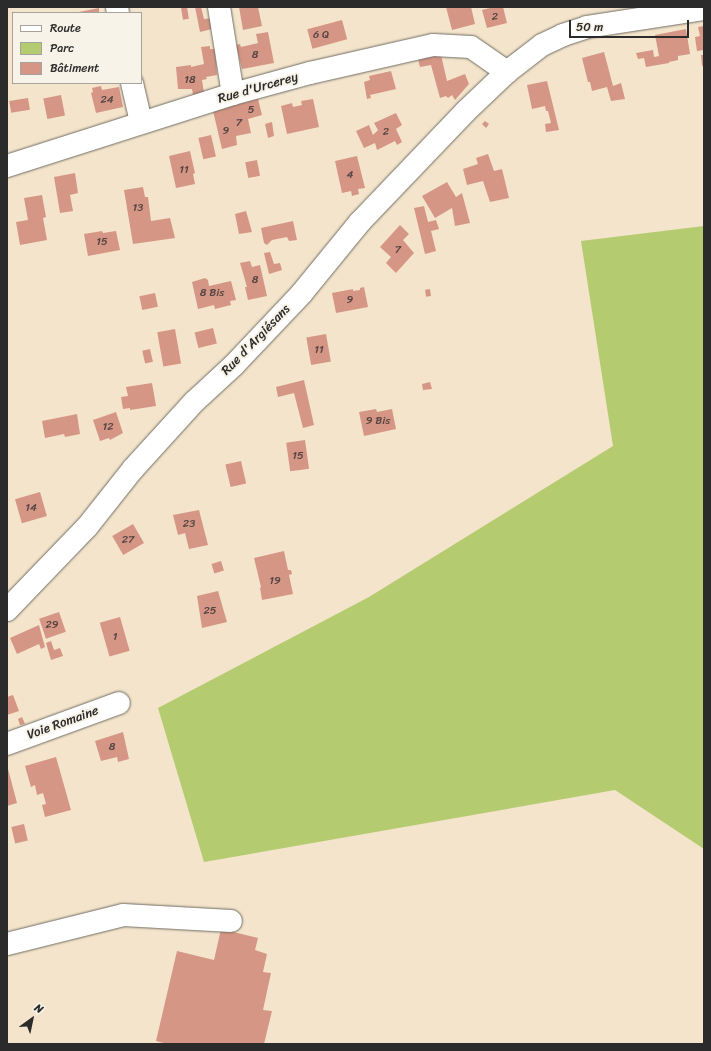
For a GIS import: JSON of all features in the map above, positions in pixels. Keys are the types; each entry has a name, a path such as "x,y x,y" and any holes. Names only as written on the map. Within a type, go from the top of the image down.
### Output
{"street":[{"path":"219,7 233,94"},
{"name":"Rue d'Argiésans","path":"7,610 87,527 133,469 194,402 234,365 302,293 360,222 465,112 507,72 542,45 563,35 586,27 704,9"},
{"name":"Rue d'Urcerey","path":"7,166 141,122 233,94 310,73 433,45 472,47 507,72"},
{"path":"132,84 141,122"},
{"name":"Voie Romaine","path":"7,744 119,703"},
{"path":"7,944 123,916 231,921"}],"green space":[{"path":"704,226 704,849 615,790 204,862 158,708 369,597 613,446 581,241"}],"building":[{"path":"187,7 189,19 183,20 181,8"},
{"path":"195,7 201,7 204,19 215,18 216,28 200,32"},
{"path":"239,7 258,7 262,26 243,30"},
{"path":"446,7 471,7 475,24 452,30"},
{"path":"489,7 503,7 507,23 487,28 482,10 490,8"},
{"path":"99,8 99,12 79,12"},
{"path":"342,20 347,39 312,49 307,29"},
{"path":"704,26 704,50 697,51 695,37 700,36 698,27"},
{"path":"686,29 690,54 678,56 678,60 669,63 646,67 644,58 638,59 636,53 653,50 654,57 659,56 655,35"},
{"path":"268,32 274,63 242,69 236,45 240,44 241,47 258,43 256,34"},
{"path":"210,46 210,49 215,49 217,75 206,77 207,79 202,80 204,93 193,95 192,89 178,89 176,67 191,65 191,67 204,64 201,47"},
{"path":"604,52 613,86 621,83 625,99 611,101 607,87 592,91 590,82 588,82 582,58"},
{"path":"441,55 447,81 465,74 469,84 455,100 452,95 448,98 446,96 440,98 431,65 420,67 418,59"},
{"path":"701,55 704,55 704,65 702,66"},
{"path":"391,71 396,89 370,95 371,98 367,99 364,82 370,80 369,76"},
{"path":"547,81 559,130 546,132 545,124 551,123 548,111 546,111 545,106 532,109 527,85"},
{"path":"101,86 102,90 119,87 123,107 96,113 91,93 93,92 92,88"},
{"path":"61,95 65,116 47,119 43,98"},
{"path":"28,98 30,110 11,113 9,101"},
{"path":"258,99 262,115 248,119 251,133 236,136 237,145 222,149 213,111"},
{"path":"313,99 319,127 287,134 281,106 292,103 293,107 302,105 301,101"},
{"path":"396,113 402,125 396,129 402,142 397,145 395,141 377,150 375,143 364,148 356,131 369,125 373,135 378,130 374,123"},
{"path":"485,121 489,124 486,128 482,124"},
{"path":"272,122 274,136 268,138 265,124"},
{"path":"211,135 216,156 203,159 198,138"},
{"path":"190,151 195,173 193,174 195,184 176,188 169,156"},
{"path":"488,154 494,171 502,169 509,198 490,202 483,181 467,185 463,169 478,164 476,158"},
{"path":"357,156 365,188 358,189 359,194 352,196 351,191 342,193 335,161"},
{"path":"257,160 260,176 248,178 245,162"},
{"path":"75,173 78,193 70,195 73,211 60,213 54,177"},
{"path":"447,182 456,197 462,193 470,223 455,226 452,208 435,218 422,196"},
{"path":"143,187 145,197 148,197 151,221 170,218 175,238 133,244 124,190"},
{"path":"42,195 46,217 43,218 47,240 20,245 16,222 28,220 24,198"},
{"path":"424,206 428,222 436,220 439,229 431,231 436,251 425,254 414,208"},
{"path":"246,211 252,232 239,234 235,214"},
{"path":"293,221 297,240 289,241 287,237 272,240 267,245 264,243 261,228"},
{"path":"400,225 409,234 403,240 414,253 396,273 386,263 391,257 380,247"},
{"path":"102,231 103,233 116,231 120,250 88,256 84,234"},
{"path":"270,252 274,264 280,263 282,270 269,274 264,253"},
{"path":"250,261 252,267 260,265 267,296 248,300 245,287 247,287 240,263"},
{"path":"205,278 208,280 209,286 231,281 236,300 230,301 231,305 215,309 214,305 198,309 192,282"},
{"path":"364,287 368,307 336,313 332,293 353,289 353,291 360,290 360,288"},
{"path":"430,289 431,296 426,297 425,290"},
{"path":"155,293 158,307 142,310 139,296"},
{"path":"213,328 217,344 198,348 195,333"},
{"path":"175,329 181,363 163,367 157,332"},
{"path":"326,334 331,362 311,365 306,337"},
{"path":"150,349 153,362 145,363 142,351"},
{"path":"304,380 314,425 303,428 294,393 278,397 276,387"},
{"path":"430,382 432,389 423,390 422,384"},
{"path":"152,383 156,406 130,410 130,408 123,409 121,397 128,396 126,387"},
{"path":"376,409 377,412 392,409 396,429 364,436 359,412"},
{"path":"116,412 123,433 110,440 109,438 100,441 93,420"},
{"path":"77,414 80,434 65,437 64,434 45,438 42,421"},
{"path":"305,440 309,469 290,471 286,443"},
{"path":"241,461 246,483 231,487 225,465"},
{"path":"40,492 47,516 22,523 15,499"},
{"path":"199,510 208,545 189,549 185,533 178,535 173,515"},
{"path":"133,524 144,543 123,555 112,536"},
{"path":"284,551 288,570 291,570 292,574 289,575 293,594 262,600 261,587 254,558"},
{"path":"221,561 224,571 214,573 211,564"},
{"path":"218,591 227,622 202,628 197,596"},
{"path":"59,612 66,632 46,639 39,619"},
{"path":"120,617 130,651 109,656 100,623"},
{"path":"39,625 45,647 41,649 39,644 17,654 10,638"},
{"path":"51,641 54,650 60,648 63,656 51,660 46,643"},
{"path":"13,695 19,711 7,715 7,697"},
{"path":"22,717 25,724 20,725 18,719"},
{"path":"123,732 129,759 118,762 117,757 101,761 95,741"},
{"path":"56,757 71,810 45,817 42,805 46,804 43,793 37,795 35,785 31,787 25,766"},
{"path":"7,765 17,803 7,806"},
{"path":"24,824 28,841 15,843 11,827"},
{"path":"221,929 258,938 255,950 267,954 263,972 271,973 263,1010 272,1011 264,1044 167,1044 156,1041 177,951 214,960"}]}
